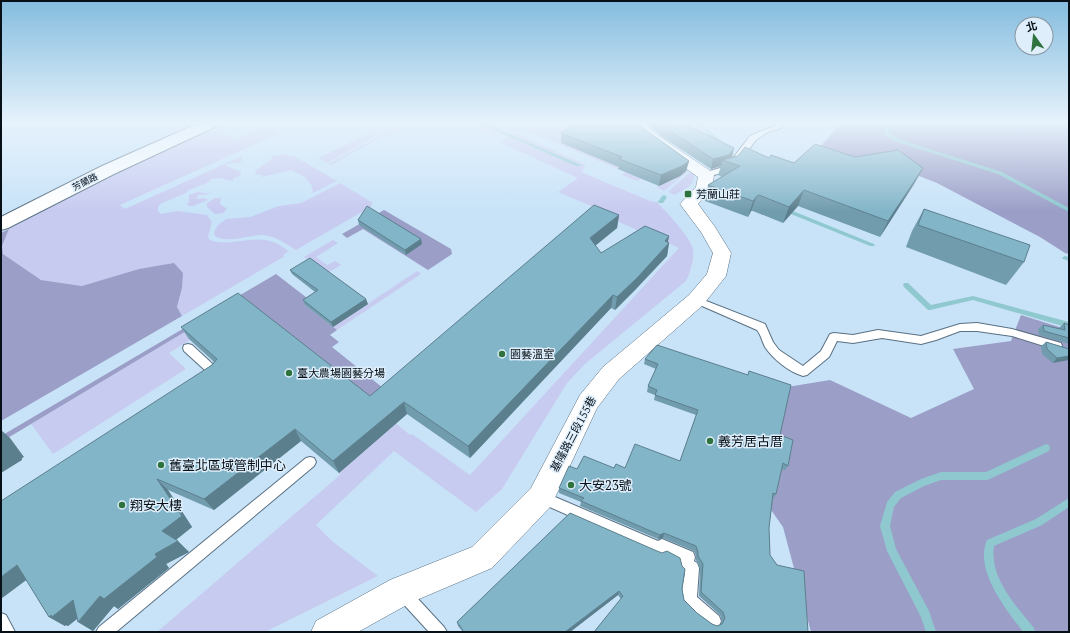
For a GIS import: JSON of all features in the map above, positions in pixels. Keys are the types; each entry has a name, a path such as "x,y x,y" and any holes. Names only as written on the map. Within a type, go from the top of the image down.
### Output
{"street":[{"name":"芳蘭路","path":"1,224 108,170 149,152"},
{"path":"672,152 706,175"},
{"name":"基隆路三段155巷","path":"327,632 401,591 482,558 541,497 588,402 611,373 696,300 716,276 722,253 709,231 689,204 704,188 706,175"}],"lane":[{"path":"706,175 730,168 743,152"},
{"path":"696,300 761,327 768,343 775,353 803,372 825,354 834,337 849,339 873,334 882,334 912,340 927,339 948,330 964,327 986,328 1024,334 1066,349"},
{"path":"188,348 215,373 202,381"},
{"path":"104,632 310,462"},
{"path":"541,497 661,549 662,546 688,557 686,565 692,568 689,600 714,620"},
{"path":"401,591 439,632"},
{"path":"1,620 8,632"}],"shaded area":[{"path":"165,152 239,152 120,205 125,209 242,156 241,162 226,164 227,166 241,172 240,176 233,179 233,181 219,178 211,179 207,183 162,203 158,207 158,211 161,214 177,211 207,215 212,222 208,237 210,240 226,242 259,239 268,240 289,251 283,255 285,256 182,316 177,308 182,288 110,278 82,286 41,280 3,254 2,246 9,229 107,178"},
{"path":"331,152 348,152 327,163 318,158"},
{"path":"351,152 355,152 331,165 328,164"},
{"path":"520,152 556,152 584,164 585,167 581,172 650,201 657,202 689,240 693,250 691,269 686,281 585,364 567,383 502,489 476,512 394,451 316,525 332,541 378,576 265,632 157,632 340,475 339,473 393,426 190,340 169,353 186,369 53,454 31,424 243,297 410,435 412,434 470,475 679,248 591,210 594,207 558,192 578,178"},
{"path":"576,152 664,152 695,171 691,184 675,195 668,192 690,172 688,171 664,191 657,187 663,182 674,181 677,178 658,175 647,181 641,179 637,181 622,175 625,172"},
{"path":"827,152 1069,152 1069,254 1040,237 937,183 891,165 853,167"},
{"path":"286,154 292,157 294,156 337,181 313,193 312,186 305,177 291,170 262,177 262,175 255,174 256,170 271,160 272,156"},
{"path":"340,183 373,203 371,204 372,206 296,250 280,240 262,235 231,239 215,236 214,233 217,226 226,219 250,217 279,206 301,203"},
{"path":"198,192 212,194 198,195 197,199 205,198 208,200 193,206 189,206 187,204 189,202 189,195"},
{"path":"215,198 221,198 220,204 227,209 223,213 215,214 207,207 207,203"},
{"path":"384,210 451,249 452,254 428,270 363,229 347,238 342,234"},
{"path":"9,229 2,246 3,254 41,280 82,286 139,269 174,263 183,273 182,288 177,307 182,316 1,421 1,233"},
{"path":"333,240 338,243 316,257 327,265 335,261 341,265 327,273 304,257"},
{"path":"417,271 421,274 337,330 333,327"},
{"path":"276,274 311,301 305,305 337,330 330,335 339,342 332,347 383,388 369,400 243,297 1,442 1,436"},
{"path":"1021,315 1069,330 1069,632 811,632 783,527 748,477 781,388 830,380 911,418 974,389 953,349 1011,341"}],"building":[{"path":"608,152 676,152 689,161 682,166 661,175 619,159 622,157"},
{"path":"702,152 731,152 729,155 713,159"},
{"path":"741,152 755,152 769,158 771,155 794,163 807,152 838,152 855,157 889,152 900,152 923,168 888,221 804,190 789,207 759,195 753,201 708,185 740,166 722,160 738,156"},
{"path":"594,205 619,215 590,238 601,253 645,226 669,236 665,241 669,243 637,278 617,297 613,295 468,446 404,402 333,461 295,429 204,499 157,479 182,516 162,531 178,541 155,554 157,557 104,599 100,596 78,622 73,600 52,617 51,615 49,617 17,565 1,577 1,501 212,365 217,359 181,327 238,293 370,396"},
{"path":"367,206 421,239 405,250 358,220"},
{"path":"924,209 1030,245 1024,262 918,225"},
{"path":"310,258 366,299 331,322 303,300 318,290 290,270"},
{"path":"1064,323 1069,325 1069,338 1044,331 1043,325 1065,330"},
{"path":"1046,342 1069,349 1069,356 1057,358 1047,349"},
{"path":"657,345 748,375 749,371 791,385 780,435 793,440 788,466 783,463 776,494 773,493 769,528 770,555 777,565 804,571 808,632 594,632 623,596 619,591 565,632 464,632 457,622 570,513 657,551 662,553 667,551 680,558 682,566 685,569 682,589 684,600 697,613 712,624 717,626 722,624 725,618 723,612 701,592 703,564 698,556 696,546 664,533 660,535 581,501 584,498 559,488 569,466 577,469 584,456 614,468 616,464 625,468 635,444 680,461 698,410 655,395 657,390 648,386 658,364 645,359"}],"waterway":[{"path":"547,152 578,165"},
{"path":"932,152 1000,173 1069,210"},
{"path":"661,202 664,197"},
{"path":"783,209 872,245"},
{"path":"1065,258 1069,259"},
{"path":"906,285 930,308 973,298 1069,325"},
{"path":"931,632 925,615 892,551 885,526 890,505 898,495 921,483 941,476 987,476 1046,448"},
{"path":"1030,632 1004,597 993,577 988,558 990,543 1039,522 1069,502"}],"place":[{"name":"芳蘭山莊","path":"688,194"},
{"name":"園藝溫室","path":"502,354"},
{"name":"臺大農場園藝分場","path":"289,373"},
{"name":"義芳居古厝","path":"710,441"},
{"name":"舊臺北區域管制中心","path":"161,465"},
{"name":"大安23號","path":"571,485"},
{"name":"翔安大樓","path":"122,505"}]}
